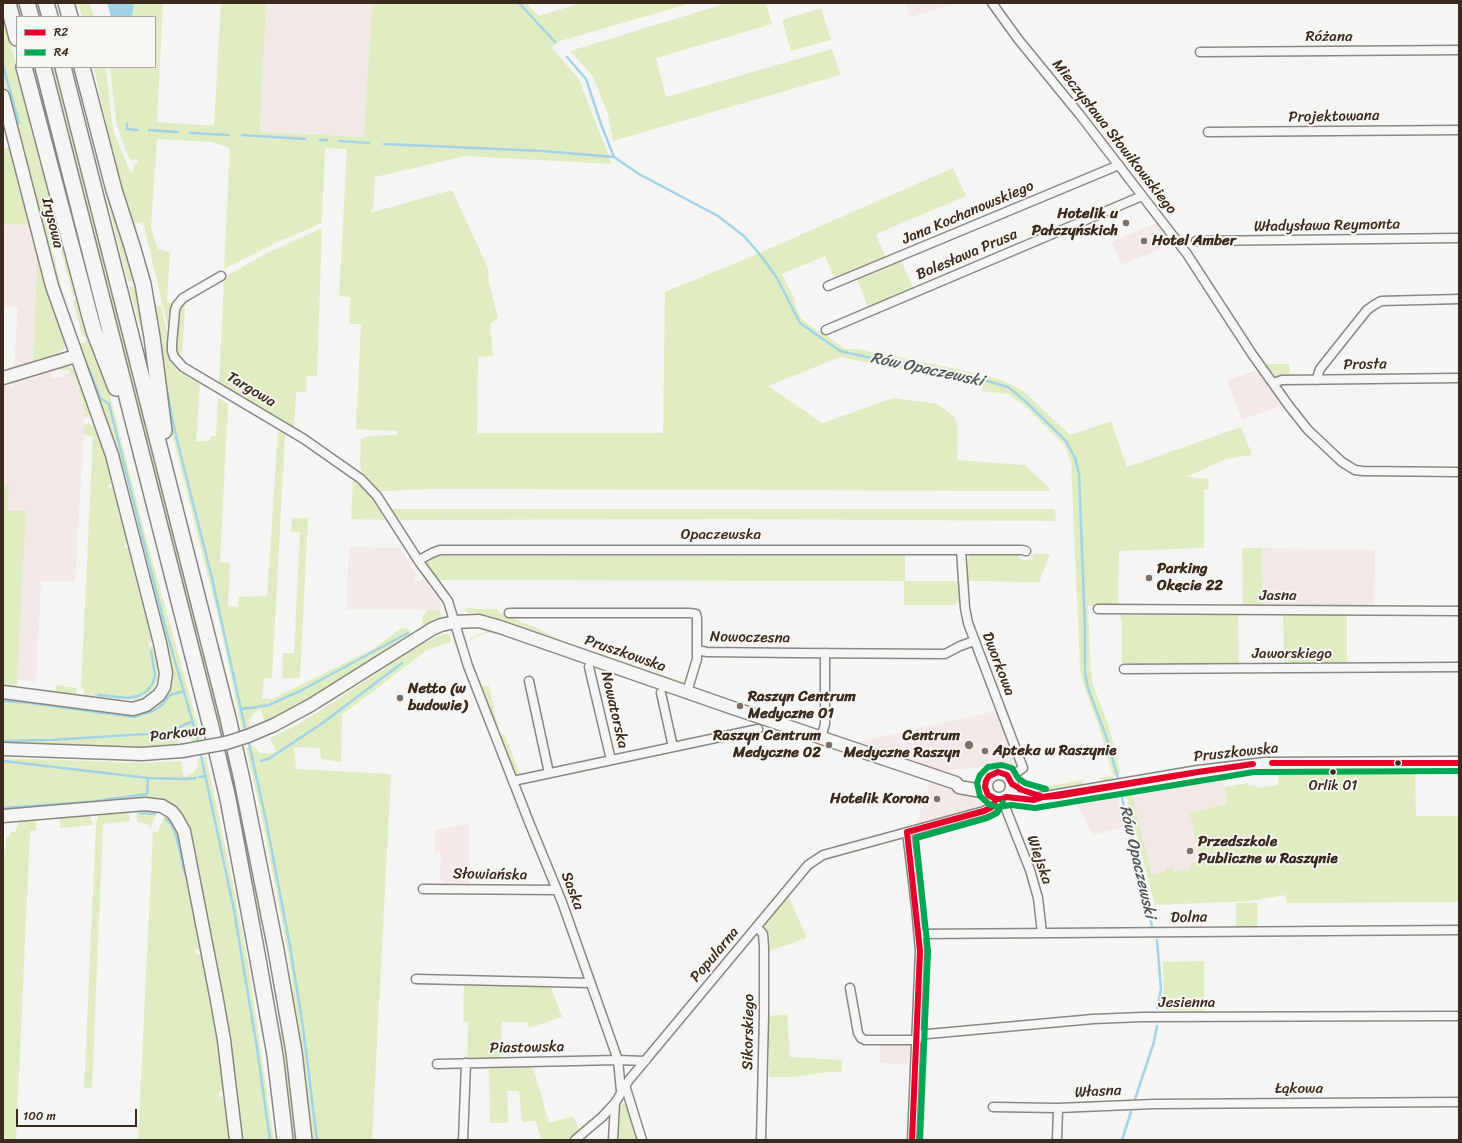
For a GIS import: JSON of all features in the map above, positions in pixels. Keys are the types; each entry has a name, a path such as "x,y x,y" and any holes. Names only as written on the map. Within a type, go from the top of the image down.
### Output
{"highway":[{"path":"8,3 16,34"},
{"path":"27,3 31,16"},
{"path":"46,3 50,16"},
{"path":"66,3 70,16"},
{"path":"24,68 92,325 141,452"},
{"path":"44,68 208,712 228,799 275,1055 285,1140"},
{"path":"63,68 170,486 244,788 276,950 294,1052 304,1140"},
{"path":"82,68 114,190 143,284 152,337 170,486"}],"street":[{"name":"Mieczysława Słowikowskiego","path":"992,3 1018,39 1080,115 1187,254 1252,354 1308,430 1342,462 1353,469 1363,471 1459,472"},
{"name":"Różana","path":"1200,52 1459,50"},
{"name":"Irysowa","path":"3,96 52,286 112,455 166,669 165,683 162,691 153,701 142,707 133,708 3,692"},
{"name":"Projektowana","path":"1208,132 1459,130"},
{"name":"Jana Kochanowskiego","path":"828,286 1119,165"},
{"name":"Bolesława Prusa","path":"826,330 1142,196"},
{"name":"Władysława Reymonta","path":"1196,242 1459,238"},
{"name":"Targowa","path":"221,276 183,298 178,303 175,310 172,347 173,355 179,364 255,411 304,439 361,479 375,493 419,560"},
{"path":"1318,380 1320,369 1367,310 1381,300 1459,299"},
{"path":"3,378 76,356"},
{"name":"Prosta","path":"1273,383 1282,380 1459,378"},
{"name":"Opaczewska","path":"419,560 432,552 440,550 1026,551"},
{"name":"Dworkowa","path":"962,550 968,623 1023,767 1011,781"},
{"path":"419,560 448,601 455,622"},
{"name":"Jasna","path":"1098,609 1459,611"},
{"name":"Nowoczesna","path":"509,613 694,613 697,616 697,650 707,652 945,654 974,641"},
{"name":"Pruszkowska","path":"343,685 426,632 441,625 471,621 491,624 956,784 959,787 998,797 1034,800 1043,797 1223,768 1265,764 1459,763"},
{"name":"Saska","path":"455,622 468,666 557,890 618,1060 623,1088 642,1140"},
{"path":"687,692 696,665 697,650"},
{"path":"821,738 825,724 826,653"},
{"name":"Nowatorska","path":"589,667 611,760"},
{"name":"Jaworskiego","path":"1124,669 1459,667"},
{"path":"529,681 549,773"},
{"name":"Parkowa","path":"3,750 142,754 205,748 232,741 274,725 296,714 343,685"},
{"path":"661,692 673,747"},
{"name":"Nowatorska","path":"513,781 758,729"},
{"path":"998,772 1004,774 1011,781 1011,791 998,797 985,784 987,779 992,774 998,772"},
{"name":"Pruszkowska","path":"956,784 963,781 980,781 987,779"},
{"name":"Pruszkowska","path":"1011,781 1022,790 1043,797"},
{"name":"Popularna","path":"575,1140 602,1117 615,1103 623,1088 804,869 823,855 984,811 992,807 998,797"},
{"name":"Wiejska","path":"998,797 1030,870 1038,898 1042,933"},
{"path":"3,816 145,804 162,806 176,816 185,835 216,995 224,1040 236,1140"},
{"path":"907,832 920,952 912,1140"},
{"name":"Słowiańska","path":"423,889 557,890"},
{"name":"Sikorskiego","path":"757,927 763,934 764,947 761,1140"},
{"name":"Dolna","path":"919,934 1459,930"},
{"path":"416,979 590,983"},
{"name":"Jesienna","path":"850,988 858,1033 861,1038 865,1040 917,1037 1093,1019 1142,1017 1459,1016"},
{"name":"Piastowska","path":"437,1064 618,1060 645,1061"},
{"path":"463,1140 466,1063"},
{"name":"Łąkowa","path":"1139,1104 1459,1102"},
{"path":"613,1140 615,1103"},
{"name":"Własna","path":"993,1107 1058,1108 1139,1104"},
{"name":"Własna","path":"1057,1140 1058,1108"}],"shaded area":[{"path":"266,3 372,3 365,137 260,132"},
{"path":"906,3 958,3 910,17"},
{"path":"1157,223 1172,244 1122,265 1111,242"},
{"path":"3,224 28,226 37,262 33,361 14,367 18,307 3,307"},
{"path":"51,368 51,379 75,375 85,412 75,582 41,581 36,682 17,680 26,511 8,511 9,485 3,485 3,386 13,387 13,383 37,377 38,373"},
{"path":"1257,370 1282,405 1242,420 1227,380"},
{"path":"349,547 400,548 417,577 414,577 414,581 424,580 440,602 439,610 346,609"},
{"path":"1262,548 1375,550 1375,606 1263,606"},
{"path":"996,711 1017,764 939,771 918,764 917,761 858,742"},
{"name":"Przedszkole Publiczne w Raszynie","path":"1220,778 1225,787 1242,900 1160,905 1132,794 1133,792"},
{"path":"930,782 982,800 984,805 916,825"},
{"path":"1116,794 1119,800 1124,827 1093,835 1075,800"},
{"path":"469,823 469,884 446,885 440,879 441,853 435,853 435,830"},
{"path":"910,1042 910,1064 880,1063 880,1043"}],"green space":[{"path":"78,3 90,3 94,16 82,16"},
{"path":"134,3 163,3 157,122 214,126 221,3 266,3 260,132 364,137 372,3 527,3 538,16 581,3 692,3 560,41 551,47 579,79 612,164 466,156 375,177 373,208 370,213 452,190 488,268 489,283 498,318 490,324 493,356 478,357 477,433 663,433 665,292 750,257 953,168 966,196 876,234 886,259 835,280 825,256 782,274 794,298 795,305 801,318 845,349 858,349 976,373 973,384 840,357 768,386 823,423 893,398 937,404 954,416 958,428 957,460 1025,465 1052,491 437,489 379,491 362,473 360,464 361,439 368,436 397,435 397,431 356,429 361,324 349,324 350,297 339,296 347,149 325,148 322,223 276,243 224,269 230,148 212,142 157,139 151,228 158,249 170,252 167,300 169,303 177,300 172,311 169,332 143,222 135,224 149,277 144,278 113,156 94,68 106,68 114,133 130,172 134,171 133,168 135,163 138,163 137,159 131,160 129,158 116,121 110,68 156,68 156,16 132,16"},
{"path":"727,3 766,3 772,24 656,58 666,97 832,49 840,75 613,141 608,114 592,75 570,51"},
{"path":"821,8 831,40 791,51 782,20"},
{"path":"3,13 42,166 79,295 73,296 59,244 51,245 68,314 64,310 3,80"},
{"path":"51,68 56,68 111,286 107,288"},
{"path":"73,68 78,68 136,280 128,282"},
{"path":"3,148 10,148 32,234 26,225 3,224"},
{"path":"322,228 317,376 307,376 306,392 296,392 294,429 219,385 224,277 269,252"},
{"path":"33,240 65,342 64,349 57,354 33,361 37,262"},
{"path":"901,260 913,288 868,307 857,279"},
{"path":"150,281 156,306 161,305 168,337 167,352 170,360 178,371 200,384 196,441 209,441 211,436 216,436 218,398 228,404 220,562 230,563 228,606 238,607 238,597 267,596 278,431 285,435 272,678 264,678 262,698 272,699 373,649 401,628 408,629 411,632 309,700 278,716 265,722 260,709 253,714 249,721 250,729 242,732 220,624 169,422 147,282"},
{"path":"137,285 146,348 146,349 129,287"},
{"path":"113,291 225,737 221,739 108,293"},
{"path":"80,299 91,342 109,391 144,530 203,743 194,744 189,735 178,731 176,732 178,744 161,747 136,748 3,744 3,698 21,699 131,714 150,709 158,704 165,696 171,680 172,666 136,531 78,344 87,341 85,336 80,337 82,335 73,300"},
{"path":"184,301 185,312 181,361 175,351 177,312"},
{"path":"1264,364 1289,364 1290,374 1295,374 1295,377 1275,376"},
{"path":"65,366 72,368 75,372 91,414 88,417 84,418 85,412 75,375 64,376 71,373 70,370 60,370 60,368"},
{"path":"985,375 1004,381 1022,390 1070,435 1111,421 1127,467 1241,427 1252,455 1226,459 1186,477 1209,479 1208,489 1204,489 1204,548 1119,551 1118,606 1088,606 1092,682 1109,727 1121,774 1113,776 1101,733 1082,680 1080,668 1071,463 1065,446 1027,408 1009,394 982,391"},
{"path":"89,423 91,425 94,424 107,461 113,484 108,485 109,488 114,487 128,544 124,545 125,548 129,547 153,642 149,643 149,647 154,646 158,668 157,680 153,689 147,695 136,700 84,696 84,689 81,688 93,436 84,435 84,426"},
{"path":"353,480 369,492 385,520 351,519"},
{"path":"3,485 9,485 8,511 26,511 17,686 4,684 3,678"},
{"path":"391,509 1055,509 1056,521 737,519 398,520"},
{"path":"292,518 308,518 300,678 282,678 283,653 294,653 300,532 291,532"},
{"path":"1242,548 1262,548 1263,606 1243,606"},
{"path":"904,553 905,581 958,581 960,600 955,605 904,605 904,581 437,581 426,562 432,556 902,555"},
{"path":"975,553 1016,553 1021,560 1032,560 1033,554 1050,554 1039,582 968,581 967,565 969,556"},
{"path":"469,608 498,609 498,612 563,641 631,664 635,654 647,659 642,668 687,683 685,685 639,669 643,658 636,656 632,666 485,614 469,613 464,610"},
{"path":"428,610 439,610 442,617 424,625 422,624 423,616"},
{"path":"1238,614 1239,664 1122,665 1122,623 1120,615"},
{"path":"1283,614 1347,614 1347,662 1284,663"},
{"path":"490,630 492,631 467,642 466,646 482,686 489,686 500,735 505,735 520,775 514,776 464,643 475,636"},
{"path":"443,634 449,634 452,641 427,650 342,715 341,762 321,759 320,748 294,747 296,769 391,774 372,1140 313,1140 288,954 262,818 246,748 253,745 260,753 276,752 270,738 297,725 423,643"},
{"path":"56,685 77,688 76,695 55,693"},
{"path":"228,753 264,924 259,925 224,754"},
{"path":"206,757 248,962 274,1140 241,1140 190,828 179,810 170,803 150,798 3,810 3,758 146,763 181,761 184,777 194,772 198,765 198,759"},
{"path":"1420,769 1420,772 1415,772 1416,816 1459,816 1459,902 1287,903 1285,895 1249,901 1155,905 1125,791 1146,788 1147,790 1133,792 1132,794 1152,875 1166,871 1166,868 1173,867 1174,872 1191,868 1190,864 1200,861 1190,813 1227,804 1225,787 1248,783 1249,786 1255,785 1256,788 1278,785 1278,770"},
{"path":"1113,776 1113,781 1101,782 1099,778"},
{"path":"1084,780 1083,785 1051,790 1049,789 1049,786"},
{"path":"136,811 156,812 150,830 149,825 137,821"},
{"path":"127,812 129,814 130,821 103,824 92,1088 84,1088 96,824 99,813"},
{"path":"89,814 92,825 60,828 61,817"},
{"path":"164,817 167,817 174,824 192,890 201,948 195,950 196,955 202,954 213,1007 225,1087 222,1091 218,1092 219,1096 226,1099 231,1140 138,1140 153,831 157,833"},
{"path":"35,820 37,830 30,831 16,1140 3,1140 3,869 6,839 12,832 16,832 19,821"},
{"path":"788,895 807,938 769,951 770,939 769,933 765,928 766,922"},
{"path":"1236,903 1258,903 1257,928 1236,928"},
{"path":"1204,961 1204,1012 1164,1010 1163,962"},
{"path":"464,986 551,987 562,1017 529,1028 527,1022 502,1022 500,1058 467,1059 468,1022 463,1022"},
{"path":"787,1014 790,1057 842,1060 842,1072 829,1072 793,1077 769,1077 769,1016"},
{"path":"277,1032 282,1032 297,1140 292,1140"},
{"path":"529,1065 535,1073 549,1123 573,1116 580,1132 570,1140 541,1140 536,1121 522,1122 519,1091 507,1091 508,1123 490,1123 489,1066"},
{"path":"628,1103 639,1140 618,1140 620,1105"}],"water":[{"path":"107,3 134,3 132,16 111,16"}],"waterway":[{"name":"Rów Opaczewski","path":"519,3 555,42"},
{"name":"Rów Opaczewski","path":"567,57 586,79 614,157 639,174 718,216 744,236 777,278 800,323 840,351 926,370 987,381 1008,387 1025,401 1066,441 1075,458 1079,474 1085,627 1085,673 1088,688 1107,739 1118,778"},
{"path":"3,65 19,123"},
{"path":"127,124 127,129 138,130"},
{"path":"149,130 178,132"},
{"path":"190,133 229,135"},
{"path":"242,135 305,139"},
{"path":"320,140 327,140"},
{"path":"339,141 369,143"},
{"path":"384,144 543,151 614,157"},
{"path":"88,367 100,398 109,404 166,630 199,744"},
{"path":"166,386 175,432 213,582"},
{"path":"213,583 246,732"},
{"path":"250,708 269,705 302,690 408,633"},
{"path":"98,695 128,698 138,696 147,691 153,683 155,675 151,651"},
{"path":"261,761 270,758 324,722 402,663"},
{"path":"3,701 30,703 134,717 153,711 161,706 170,695 184,691"},
{"path":"241,709 249,708"},
{"path":"3,741 51,740 146,734 171,731 193,721"},
{"path":"248,739 266,820 290,946 303,1027 317,1140"},
{"path":"200,751 234,910 257,1048 270,1140"},
{"path":"3,761 148,778 196,778"},
{"path":"199,777 206,776"},
{"path":"3,808 89,802 147,794 148,778"},
{"name":"Rów Opaczewski","path":"1122,798 1152,926"},
{"path":"140,813 155,814"},
{"path":"166,819 171,824 176,835 185,874"},
{"name":"Rów Opaczewski","path":"1157,940 1161,989 1157,1008"},
{"name":"Rów Opaczewski","path":"1135,1099 1154,1042 1157,1026"},
{"name":"Rów Opaczewski","path":"1122,1140 1131,1112"}],"transit line":[{"name":"R2","path":"1272,763 1459,763"},
{"name":"R2","path":"1198,772 1253,764"},
{"name":"R2","path":"1198,772 1253,764"},
{"name":"R4","path":"1046,789 1025,783 1018,778 1012,768 1002,765 988,767 980,775 977,783 980,796 990,805 999,807 1011,805 1035,808 1254,772 1459,771"},
{"name":"R2","path":"998,772 1007,775 1012,784 1022,790 1043,797 1034,800 1006,797 996,799 988,795 985,787 986,781 989,776 998,772"},
{"name":"R2","path":"1043,797 1198,772"},
{"name":"R2","path":"1043,797 1058,796 1198,772"},
{"name":"R2","path":"907,832 984,811 992,807 996,799"},
{"name":"R4","path":"920,1140 928,951 916,838 987,818 997,813 1003,803"},
{"name":"R2","path":"907,832 920,951 912,1140"}],"place":[{"name":"Hotelik u Pałczyńskich","path":"1126,223"},
{"name":"Hotel Amber","path":"1144,241"},
{"name":"Parking Okęcie 22","path":"1149,578"},
{"name":"Netto (w budowie)","path":"400,698"},
{"name":"Raszyn Centrum Medyczne 01","path":"740,706"},
{"name":"Raszyn Centrum Medyczne 02","path":"829,745"},
{"name":"Centrum Medyczne Raszyn","path":"969,745"},
{"name":"Apteka w Raszynie","path":"985,751"},
{"name":"Orlik 01","path":"1333,772"},
{"name":"Hotelik Korona","path":"937,799"},
{"name":"Przedszkole Publiczne w Raszynie","path":"1190,851"}]}
